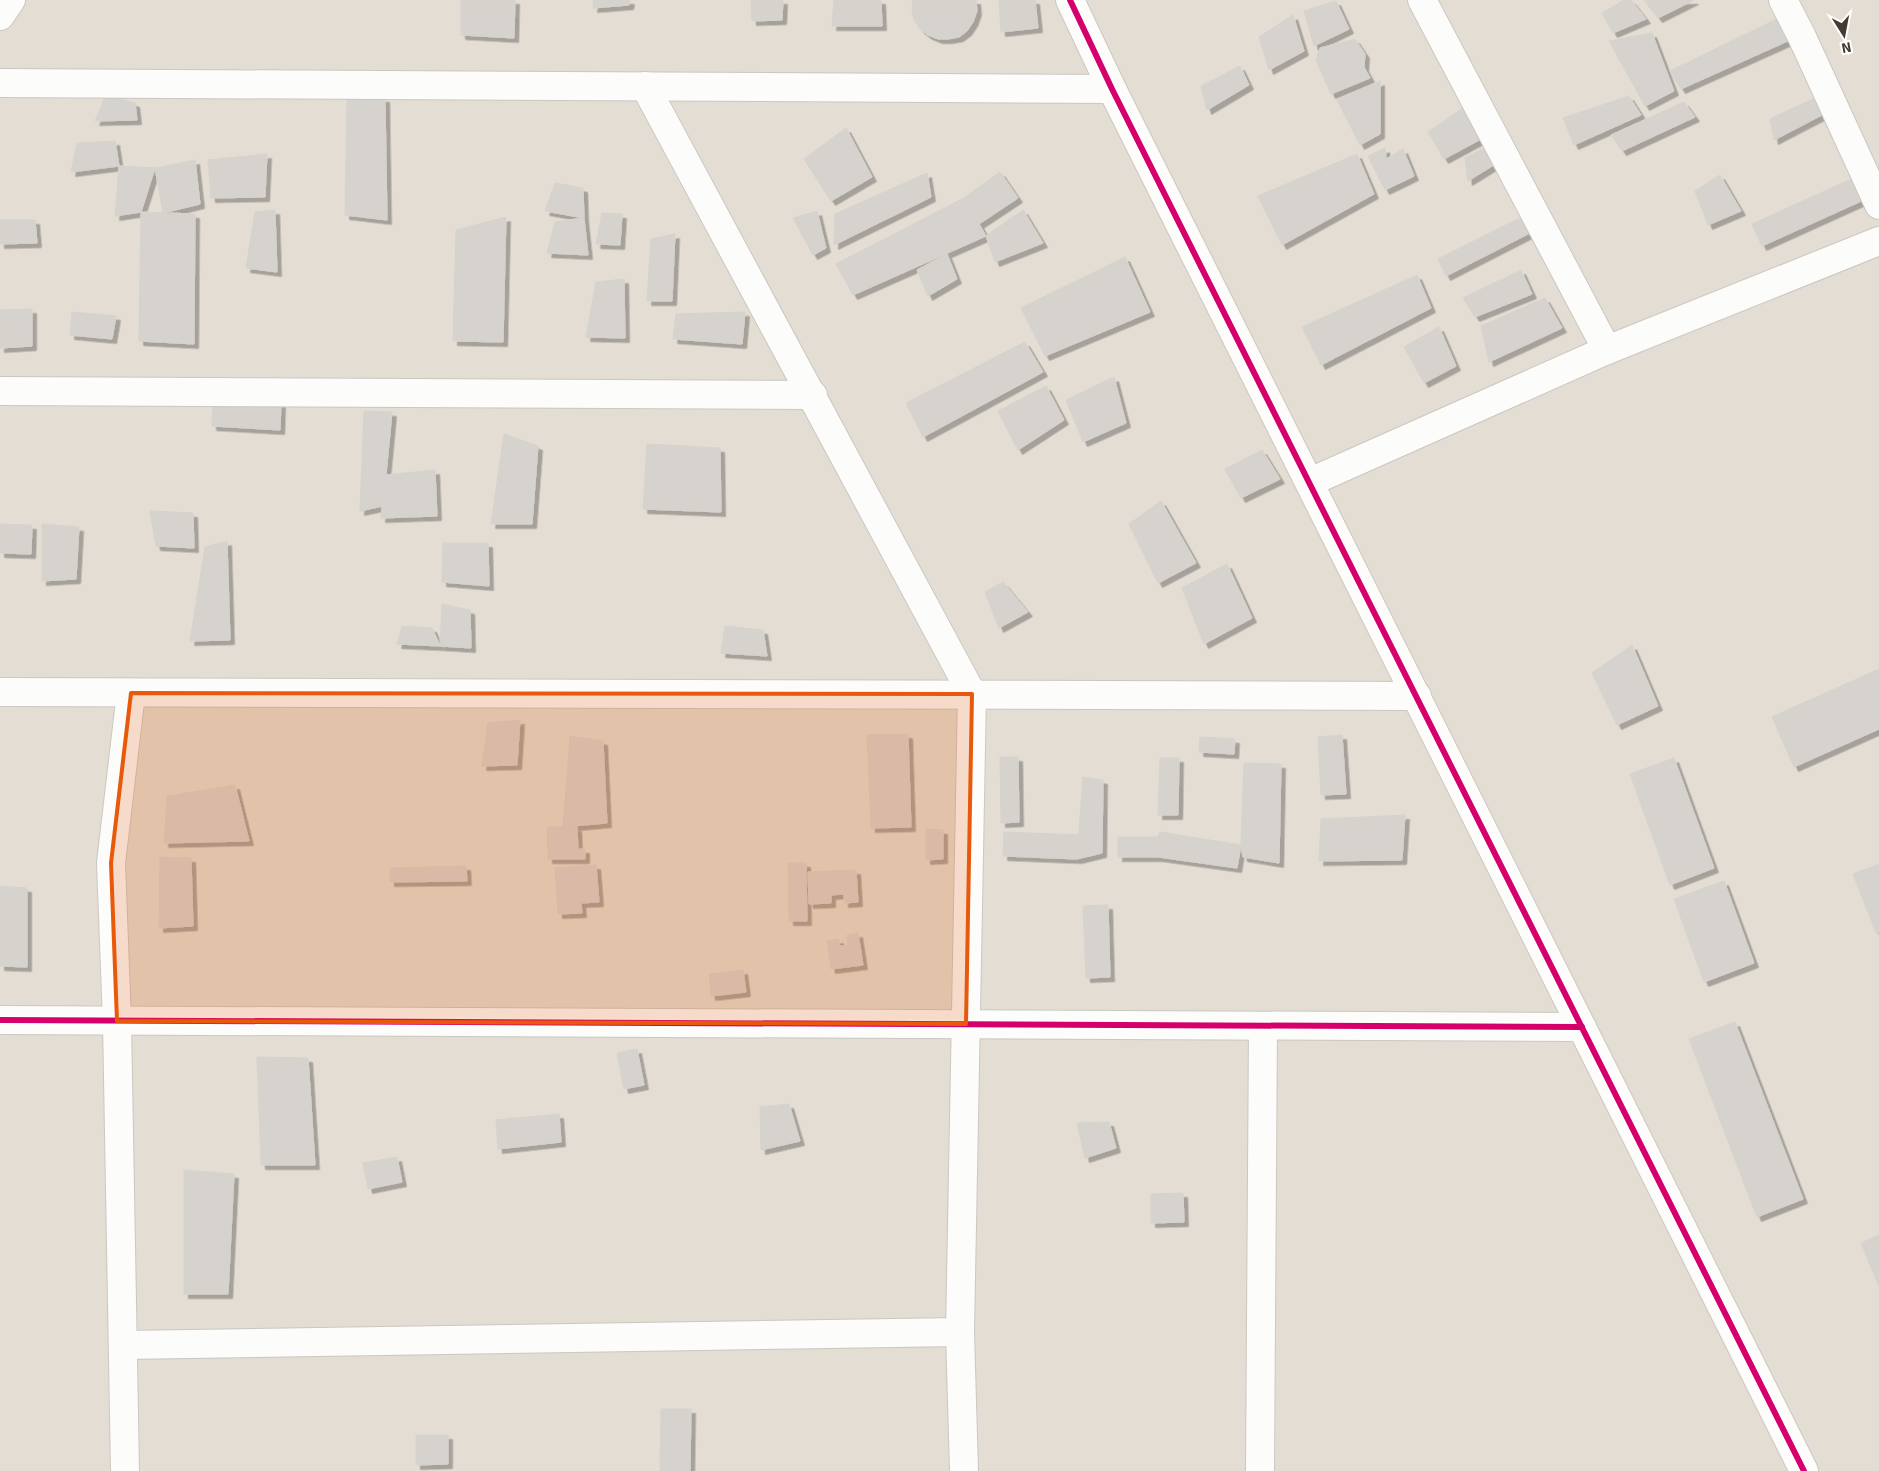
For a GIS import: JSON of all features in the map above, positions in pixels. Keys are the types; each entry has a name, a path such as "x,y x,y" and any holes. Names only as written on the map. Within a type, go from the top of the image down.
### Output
{"street":[{"path":"0,16 11,0"},
{"path":"1070,0 1112,89 1804,1471"},
{"path":"1422,0 1607,350"},
{"path":"1783,0 1802,37 1879,205"},
{"path":"0,83 1112,89"},
{"path":"645,86 972,694 960,1332 964,1471"},
{"path":"1310,482 1607,350 1879,241"},
{"path":"0,391 813,396"},
{"path":"0,692 1417,696"},
{"path":"125,1471 117,1021 111,863 131,692"},
{"path":"0,1020 1582,1027"},
{"path":"1260,1471 1263,1026"},
{"path":"123,1346 960,1332"}],"highlighted area":[{"path":"131,693 972,694 966,1024 117,1021 111,863"}],"shaded area":[{"path":"0,0 1879,0 1879,1471 0,1471"}],"building":[{"path":"461,0 515,0 514,38 461,35"},
{"path":"594,0 630,0 629,5 593,8"},
{"path":"751,0 783,0 782,20 752,21"},
{"path":"834,0 881,0 882,26 832,26"},
{"path":"913,0 976,0 977,11 967,31 959,37 938,39 920,29 914,20"},
{"path":"999,0 1035,0 1038,28 1001,32"},
{"path":"1624,0 1631,0 1646,19 1613,33 1602,13"},
{"path":"1644,0 1694,0 1658,18"},
{"path":"1336,1 1349,29 1314,46 1304,11"},
{"path":"1293,15 1304,51 1269,70 1259,37"},
{"path":"1781,17 1790,40 1681,89 1670,71"},
{"path":"1652,33 1674,91 1645,106 1609,41"},
{"path":"1355,39 1365,54 1364,67 1370,78 1331,94 1316,60 1320,48"},
{"path":"1240,66 1249,85 1207,110 1201,86"},
{"path":"1380,81 1380,134 1360,145 1337,100"},
{"path":"106,95 135,103 137,120 95,121"},
{"path":"1629,96 1641,115 1574,145 1563,118"},
{"path":"1817,97 1822,115 1774,140 1770,119"},
{"path":"347,98 385,98 387,220 345,215"},
{"path":"1684,102 1695,117 1622,151 1611,135"},
{"path":"1466,106 1483,138 1444,159 1428,132"},
{"path":"846,128 872,177 831,201 804,159"},
{"path":"115,141 119,166 71,172 77,143"},
{"path":"1488,146 1497,163 1468,181 1465,158"},
{"path":"1385,148 1386,159 1403,149 1414,176 1385,190 1368,156"},
{"path":"267,154 265,197 211,198 208,160"},
{"path":"1357,154 1374,194 1282,245 1258,196"},
{"path":"195,160 200,204 163,213 155,168"},
{"path":"119,166 155,168 141,212 115,216"},
{"path":"1000,172 1018,198 979,224 964,198"},
{"path":"927,173 931,197 834,245 835,214"},
{"path":"1720,175 1741,211 1708,225 1695,191"},
{"path":"1858,176 1868,198 1762,246 1752,224"},
{"path":"555,183 583,188 584,218 545,211"},
{"path":"964,198 986,236 853,295 836,264"},
{"path":"275,210 277,272 246,268 255,212"},
{"path":"1023,210 1043,243 995,262 986,236"},
{"path":"817,211 826,248 813,255 793,218"},
{"path":"141,212 195,214 194,344 139,341"},
{"path":"602,213 622,214 620,245 596,244"},
{"path":"1524,216 1532,232 1446,276 1438,259"},
{"path":"506,217 503,342 453,341 456,230"},
{"path":"584,218 588,255 547,253 555,222"},
{"path":"0,220 35,220 37,243 0,244"},
{"path":"675,234 672,301 647,301 651,239"},
{"path":"947,254 957,279 928,296 917,270"},
{"path":"1125,257 1150,312 1045,356 1021,308"},
{"path":"1521,270 1532,294 1475,317 1463,298"},
{"path":"1417,275 1431,308 1321,365 1302,327"},
{"path":"624,279 625,338 586,337 596,282"},
{"path":"1545,298 1562,328 1489,362 1481,326"},
{"path":"32,309 32,346 0,348 0,310"},
{"path":"72,312 116,316 112,339 70,335"},
{"path":"745,312 742,344 673,339 676,314"},
{"path":"1439,327 1456,366 1424,383 1404,347"},
{"path":"1025,342 1043,372 923,437 906,403"},
{"path":"1114,377 1126,423 1083,442 1066,400"},
{"path":"1046,386 1064,420 1018,450 998,411"},
{"path":"213,399 281,403 280,430 212,426"},
{"path":"364,411 392,412 383,506 360,511"},
{"path":"504,434 538,446 532,524 491,524"},
{"path":"647,444 720,448 721,512 643,509"},
{"path":"1262,450 1280,479 1241,498 1225,469"},
{"path":"435,470 437,516 381,518 385,475"},
{"path":"1161,501 1196,563 1158,583 1129,524"},
{"path":"150,511 193,513 194,548 156,546"},
{"path":"0,524 32,525 31,554 0,553"},
{"path":"42,524 79,527 76,579 42,581"},
{"path":"227,541 230,640 190,641 205,547"},
{"path":"443,543 488,543 489,586 442,582"},
{"path":"1227,564 1252,618 1204,644 1182,588"},
{"path":"1003,582 1028,612 999,628 985,592"},
{"path":"442,604 470,610 471,648 440,646"},
{"path":"402,626 432,628 440,646 397,644"},
{"path":"725,626 763,630 767,656 721,653"},
{"path":"1632,645 1658,706 1617,725 1592,673"},
{"path":"1879,669 1879,729 1794,767 1772,717"},
{"path":"520,720 517,765 482,766 488,723"},
{"path":"908,734 911,827 871,828 867,735"},
{"path":"1342,735 1346,794 1321,795 1318,737"},
{"path":"570,736 603,741 607,823 563,827"},
{"path":"1200,737 1235,739 1234,754 1199,752"},
{"path":"1000,757 1018,757 1019,822 1001,823"},
{"path":"1160,758 1179,758 1178,815 1158,815"},
{"path":"1674,758 1714,868 1670,885 1630,774"},
{"path":"1244,763 1281,764 1279,863 1243,857 1241,845"},
{"path":"1083,777 1103,780 1102,853 1077,859"},
{"path":"235,785 249,841 164,843 167,796"},
{"path":"1405,815 1402,860 1319,861 1321,819"},
{"path":"547,827 577,827 578,849 585,849 585,859 548,859"},
{"path":"926,829 943,830 943,859 926,860"},
{"path":"1004,832 1079,835 1077,859 1003,856"},
{"path":"1160,832 1241,845 1237,868 1158,857 1158,837"},
{"path":"1118,837 1158,837 1158,857 1118,857"},
{"path":"160,857 191,858 193,926 159,928"},
{"path":"788,863 806,863 807,921 789,921"},
{"path":"1879,864 1879,932 1876,933 1853,874"},
{"path":"596,865 599,902 581,903 582,913 558,914 555,868"},
{"path":"466,866 467,881 390,882 390,868"},
{"path":"856,870 858,902 844,903 844,894 831,895 831,903 809,904 808,872"},
{"path":"1724,881 1754,963 1704,982 1674,899"},
{"path":"0,886 27,888 27,967 0,966"},
{"path":"1108,905 1110,977 1086,978 1083,906"},
{"path":"858,933 863,965 831,969 827,941 839,939 839,946 848,945 847,935"},
{"path":"743,970 746,992 711,996 709,974"},
{"path":"1735,1022 1803,1199 1757,1217 1689,1039"},
{"path":"637,1049 644,1085 624,1089 617,1053"},
{"path":"257,1057 308,1058 315,1165 261,1165"},
{"path":"789,1104 800,1141 761,1150 760,1107"},
{"path":"559,1114 561,1142 498,1149 496,1120"},
{"path":"1109,1122 1116,1148 1085,1158 1077,1123"},
{"path":"397,1157 402,1182 368,1189 363,1163"},
{"path":"184,1170 234,1174 228,1294 184,1294"},
{"path":"1183,1193 1184,1222 1151,1223 1151,1194"},
{"path":"1879,1235 1879,1286 1861,1243"},
{"path":"661,1409 691,1409 690,1471 660,1471"},
{"path":"416,1435 448,1435 448,1464 416,1465"}],"cycle path":[{"path":"1070,0 1112,89 1804,1471"},
{"path":"0,1020 1582,1027"}]}
